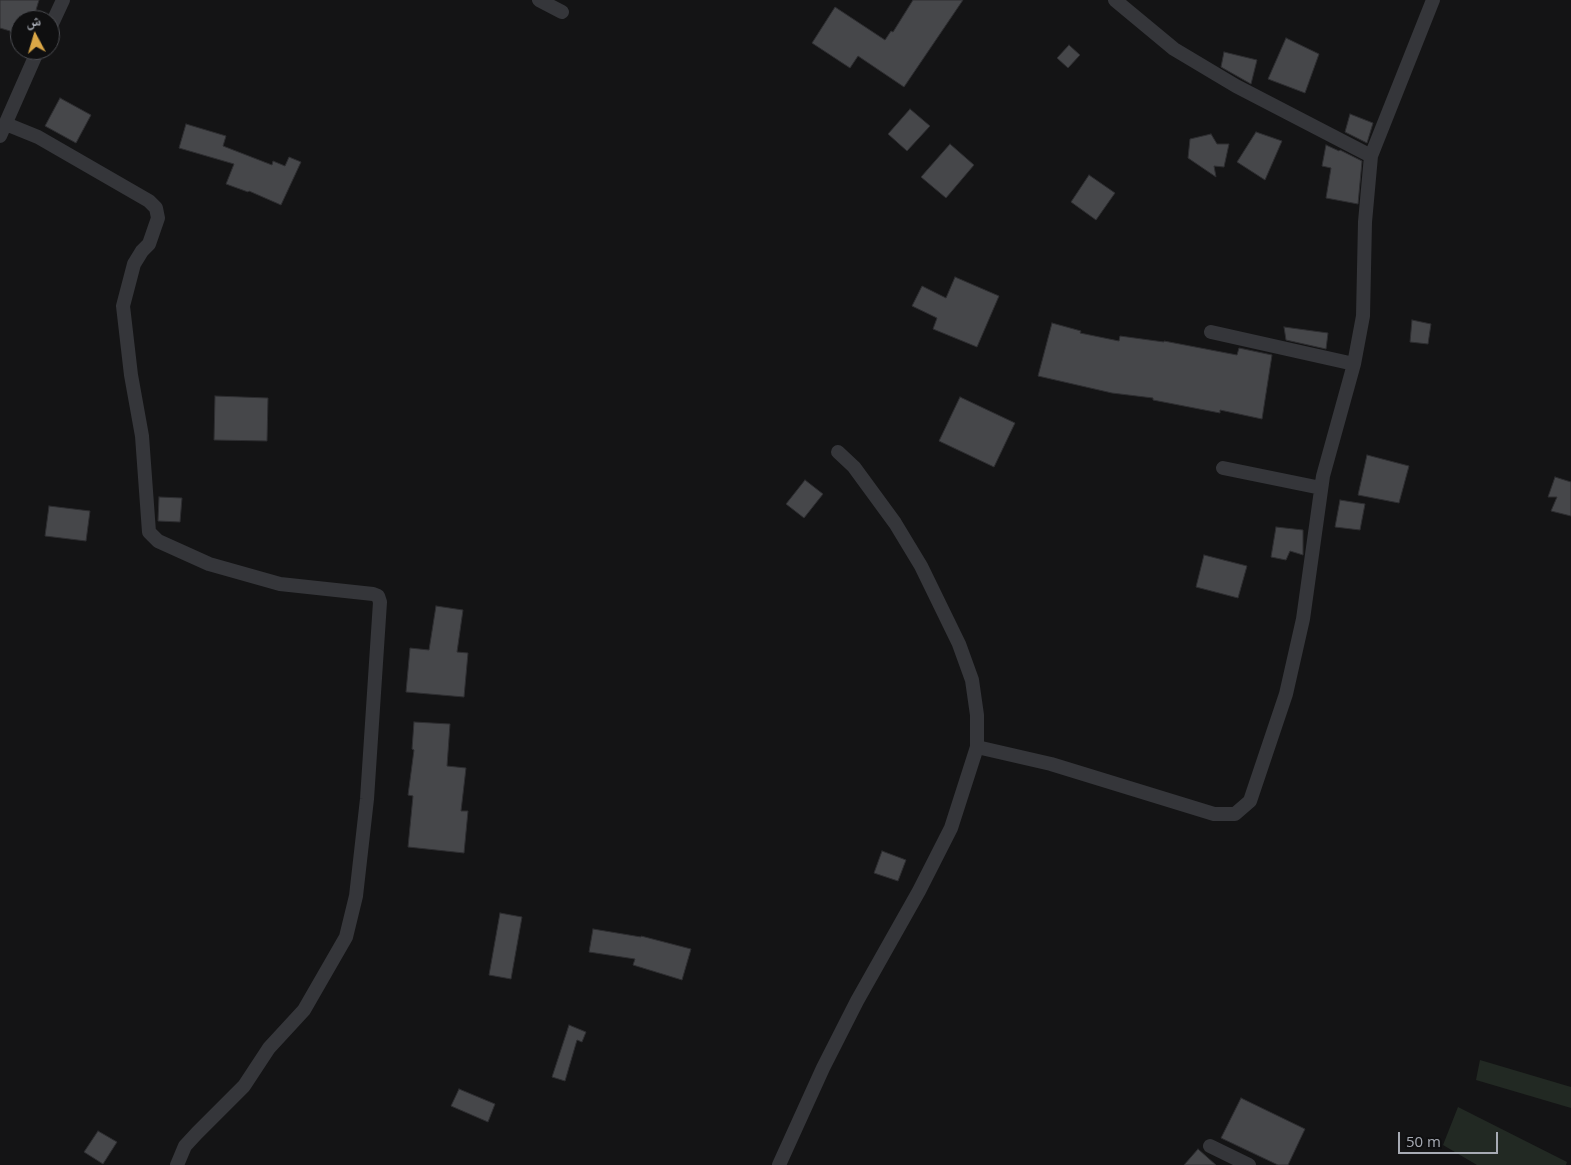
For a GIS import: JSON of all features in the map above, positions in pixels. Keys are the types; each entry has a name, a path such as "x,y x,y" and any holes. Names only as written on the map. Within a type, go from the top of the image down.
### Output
{"street":[{"path":"539,0 562,12"},
{"path":"1114,0 1174,49 1236,86 1371,156"},
{"path":"977,747 1051,764 1214,814 1234,814 1250,801 1286,694 1303,619 1323,476 1354,364 1362,316 1365,222 1371,156 1433,0"},
{"path":"34,60 3,130 38,138 150,201 156,208 158,218 149,244 134,264 123,306 131,375 142,436 149,532 158,542 217,566 280,584 373,594 378,596 380,602 367,799 356,896 346,937 304,1010 269,1048 244,1086 185,1146 177,1165"},
{"path":"1211,332 1354,364"},
{"path":"779,1165 823,1068 852,1010 919,891 951,828 977,747 977,715 972,680 959,644 921,566 895,522 854,467 838,452"},
{"path":"1223,468 1321,488"},
{"path":"1210,1146 1249,1165"}],"shaded area":[{"path":"1480,1060 1571,1087 1571,1108 1476,1080"},
{"path":"1458,1107 1567,1162 1566,1165 1477,1165 1443,1145"}],"building":[{"path":"0,0 39,0 36,10 10,10 10,31 0,28"},
{"path":"913,0 963,0 904,87 858,56 850,68 812,43 835,7 885,40 891,31 893,32"},
{"path":"1286,38 1319,54 1305,93 1268,79"},
{"path":"1069,45 1080,55 1068,68 1057,58"},
{"path":"1224,52 1257,60 1251,84 1221,67"},
{"path":"60,98 91,115 76,143 45,126"},
{"path":"910,109 930,126 907,151 888,134"},
{"path":"1350,114 1373,123 1367,143 1345,132"},
{"path":"186,124 226,136 223,146 272,165 273,161 285,166 289,157 301,162 281,205 249,191 226,184 234,164 179,148"},
{"path":"1256,132 1282,141 1265,180 1237,162"},
{"path":"1211,134 1217,144 1229,144 1224,167 1214,166 1216,177 1188,158 1190,139"},
{"path":"950,144 974,165 946,198 921,177"},
{"path":"1326,145 1362,161 1358,204 1326,198 1331,168 1322,166"},
{"path":"1089,175 1115,193 1096,220 1071,202"},
{"path":"955,277 999,296 977,347 933,329 937,318 912,306 922,286 946,298"},
{"path":"1412,320 1431,324 1428,344 1410,342"},
{"path":"1052,323 1081,331 1080,333 1119,341 1120,336 1164,341 1237,355 1239,348 1272,355 1262,419 1220,410 1220,413 1153,400 1153,398 1112,393 1038,376"},
{"path":"1284,327 1328,333 1326,349 1286,340"},
{"path":"215,396 268,398 267,441 214,440"},
{"path":"960,397 1015,423 994,467 939,441"},
{"path":"1367,455 1409,466 1399,503 1358,495"},
{"path":"1555,477 1571,482 1571,516 1551,511 1557,497 1548,497"},
{"path":"805,480 823,494 804,518 786,504"},
{"path":"159,497 182,498 180,522 158,521"},
{"path":"1340,500 1365,504 1360,530 1335,527"},
{"path":"49,506 90,511 86,541 45,536"},
{"path":"1276,527 1303,530 1303,555 1290,551 1286,560 1271,557"},
{"path":"1204,555 1247,566 1238,598 1196,587"},
{"path":"436,606 463,610 457,652 468,653 464,697 406,692 410,648 429,650"},
{"path":"414,722 450,724 447,766 466,768 461,811 468,811 464,853 408,847 413,796 408,795 414,750 412,749"},
{"path":"882,851 906,860 898,881 874,873"},
{"path":"500,913 522,917 511,979 489,975"},
{"path":"593,929 641,936 691,949 682,980 633,965 635,959 589,952"},
{"path":"569,1025 586,1032 582,1042 577,1040 565,1081 552,1077"},
{"path":"459,1089 495,1104 488,1122 451,1106"},
{"path":"1241,1098 1305,1129 1288,1165 1278,1165 1221,1138"},
{"path":"98,1131 117,1142 103,1164 84,1152"},
{"path":"1198,1149 1216,1165 1184,1165"}]}
